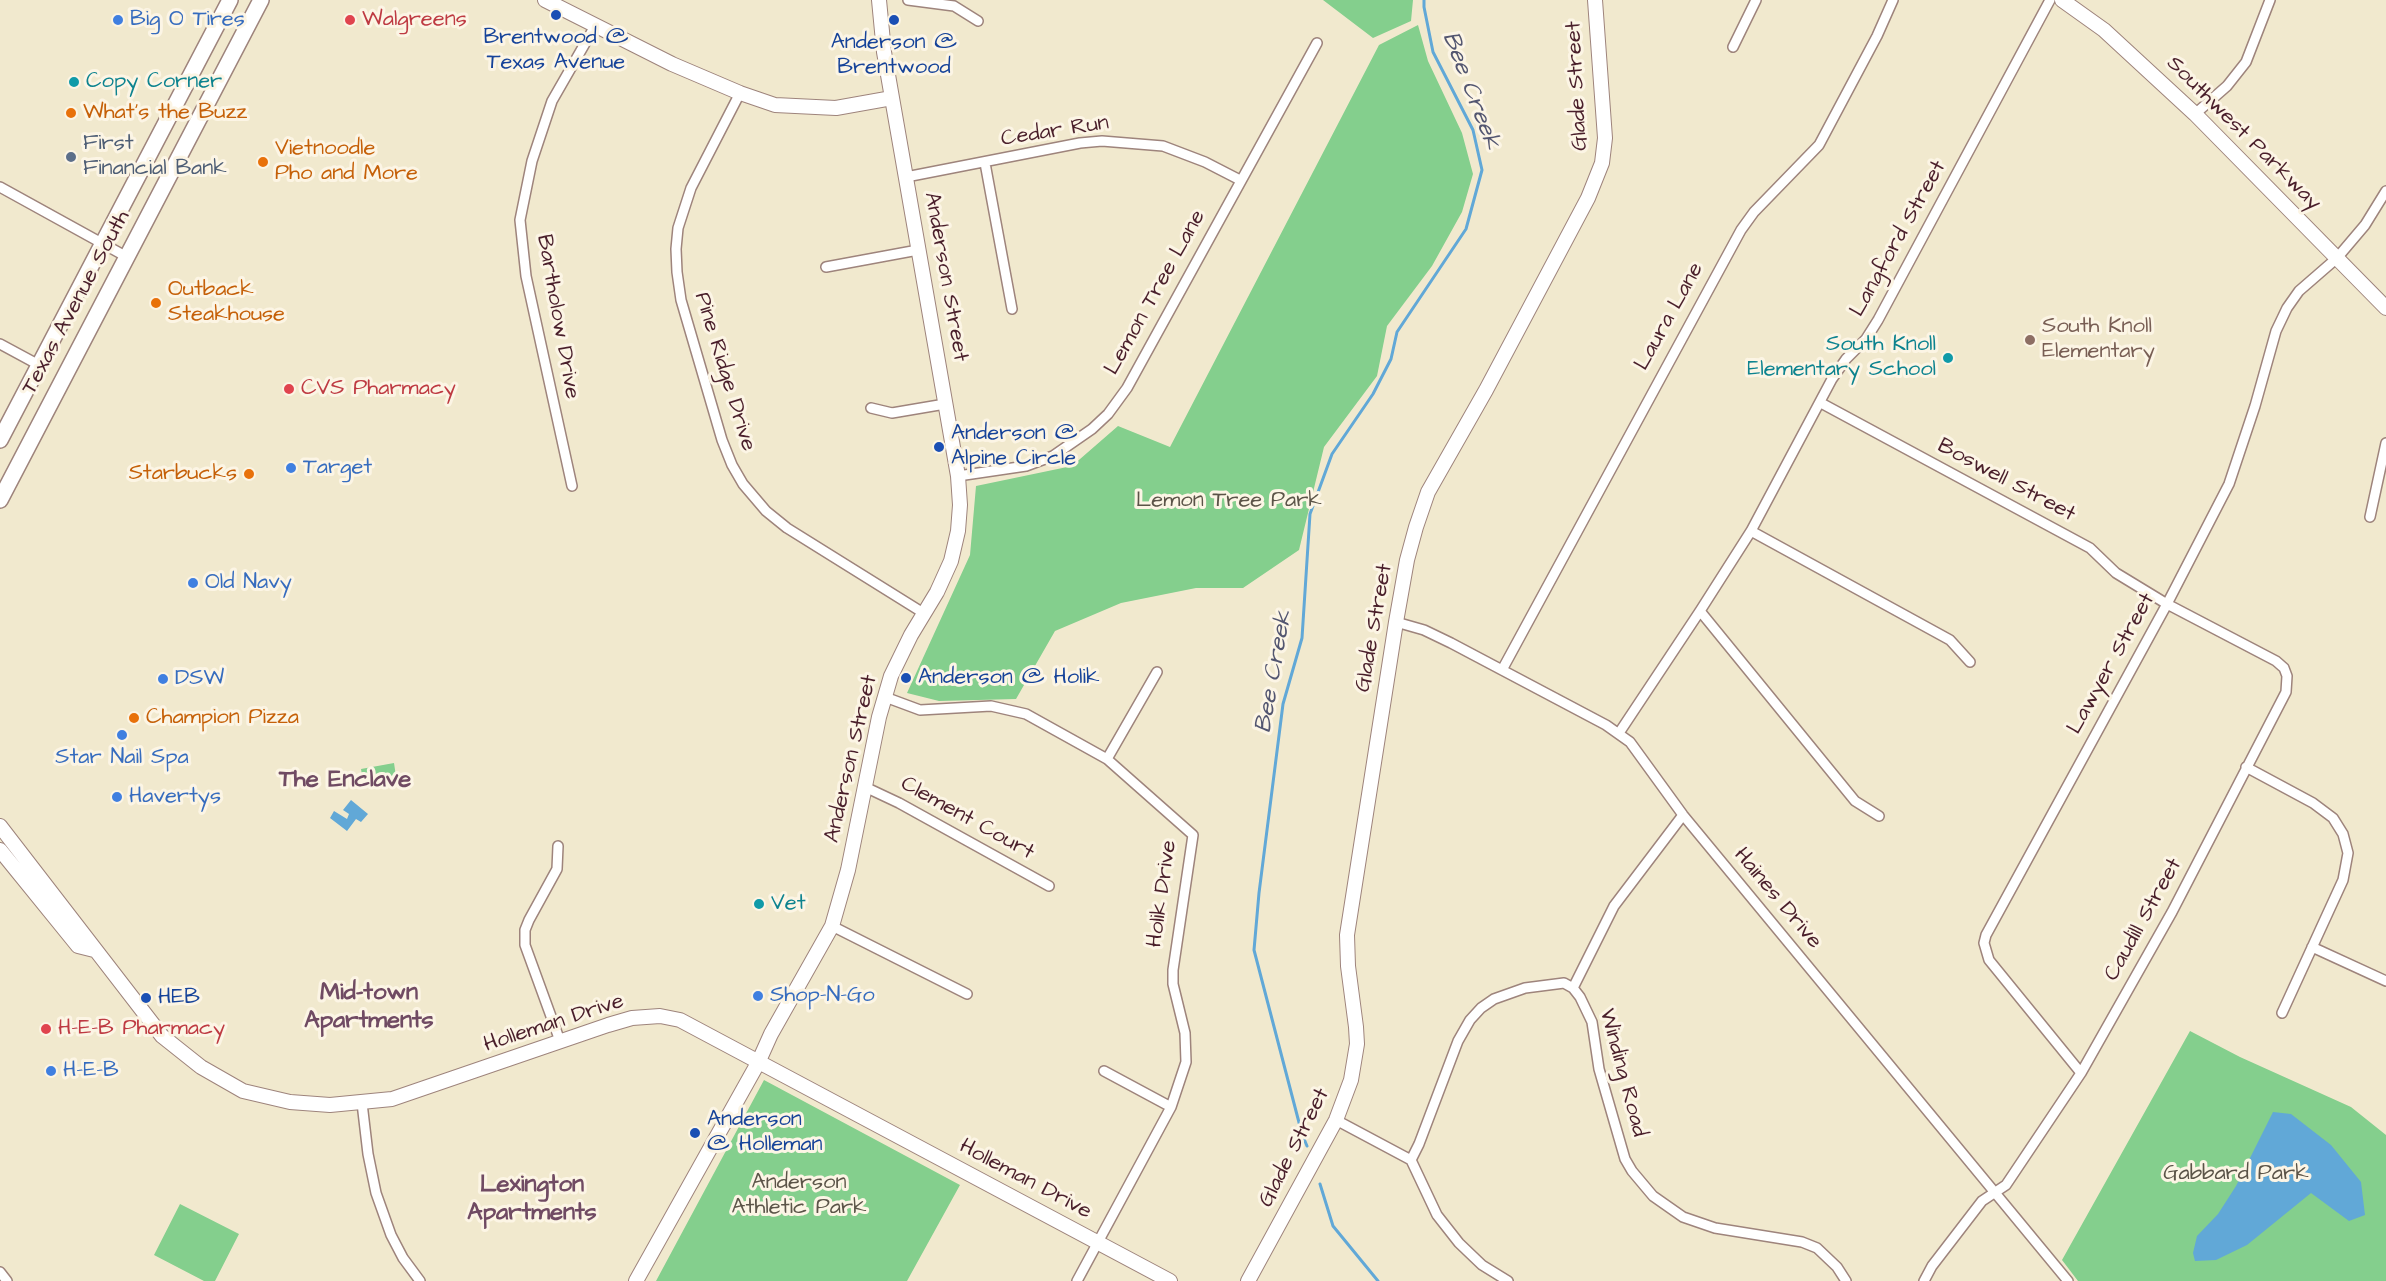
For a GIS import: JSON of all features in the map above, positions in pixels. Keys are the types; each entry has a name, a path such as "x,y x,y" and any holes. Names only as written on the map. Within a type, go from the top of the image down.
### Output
{"main road":[{"name":"Texas Avenue South","path":"0,440 230,0"},
{"name":"Texas Avenue South","path":"0,500 261,0"}],"street":[{"path":"546,0 672,64 775,105 809,108 851,107 892,99"},
{"name":"Anderson Street","path":"636,1281 832,926 848,870 885,697 899,657 925,614 951,561 958,531 960,505 958,476 884,52 879,0"},
{"path":"908,0 954,6 978,21"},
{"name":"Glade Street","path":"1248,1281 1336,1120 1344,1103 1355,1064 1356,1027 1348,966 1347,935 1407,560 1428,492 1486,390 1588,198 1602,163 1605,138 1595,0"},
{"path":"1733,47 1756,0"},
{"name":"Laura Lane","path":"1502,670 1741,230 1754,212 1819,145 1877,36 1893,0"},
{"name":"Langford Street","path":"1619,733 1701,611 1751,531 1832,379 1846,359 1866,339 1878,320 2050,0"},
{"name":"Southwest Parkway","path":"2062,0 2104,30 2195,114 2386,308"},
{"path":"2195,114 2227,86 2246,62 2270,0"},
{"name":"Bartholow Drive","path":"572,486 528,286 520,220 532,161 552,101 595,26"},
{"name":"Lemon Tree Lane","path":"958,476 1026,466 1053,456 1085,435 1108,414 1126,388 1317,43"},
{"name":"Pine Ridge Drive","path":"740,93 691,188 678,228 676,249 676,272 681,300 722,440 743,484 750,495 766,511 787,528 925,614"},
{"name":"Cedar Run","path":"906,177 985,164 1080,143 1123,141 1148,143 1180,152 1240,180"},
{"path":"985,164 1012,309"},
{"path":"0,187 127,257"},
{"name":"Lawyer Street","path":"2081,1073 1989,960 1984,943 1989,927 2167,604 2229,484 2255,406 2276,331 2287,308 2299,291 2337,258 2365,225 2386,191"},
{"path":"826,267 918,250"},
{"path":"0,344 39,365"},
{"name":"Boswell Street","path":"1821,403 2090,548 2116,573 2167,604"},
{"path":"871,408 892,413 945,404"},
{"path":"2370,517 2386,443"},
{"path":"1751,531 1950,640 1970,662"},
{"name":"Caudill Street","path":"1924,1281 1932,1266 1982,1201 2006,1185 2081,1073 2172,912 2286,692 2287,676 2284,668 2276,661 2167,604"},
{"path":"1701,611 1855,801 1879,816"},
{"name":"Haines Drive","path":"1396,622 1424,630 1619,733 1630,742 1683,815 2068,1281"},
{"path":"1107,759 1157,672"},
{"name":"Holik Drive","path":"885,697 920,710 991,706 1013,709 1039,720 1107,759 1193,835 1173,970 1173,984 1185,1033 1186,1062 1171,1107 1077,1281"},
{"path":"2246,767 2313,803 2333,818 2343,834 2348,853 2346,870 2282,1013"},
{"name":"Clement Court","path":"865,787 899,803 1049,886"},
{"path":"1411,1160 1458,1041 1470,1020 1494,999 1525,988 1564,983 1573,988 1614,906 1683,815"},
{"path":"2,832 10,852 22,868 32,890 42,894 56,910 70,915"},
{"name":"Holleman Drive","path":"2,832 70,915 94,950 162,1036 201,1067 243,1091 290,1102 330,1105 392,1099 632,1018 660,1016 680,1020 1170,1281"},
{"path":"558,846 557,869 529,920 525,930 525,945 560,1041"},
{"name":"Holleman Drive","path":"0,850 78,946 94,950"},
{"path":"832,926 968,994"},
{"path":"2312,947 2386,981"},
{"name":"Winding Road","path":"1573,988 1580,996 1592,1022 1602,1080 1625,1159 1653,1196 1683,1217 1714,1228 1802,1242 1816,1248 1837,1267 1846,1281"},
{"path":"1104,1071 1171,1107"},
{"path":"362,1103 368,1154 376,1193 391,1236 403,1258 420,1281"},
{"path":"1336,1120 1411,1160 1437,1215 1459,1243 1482,1265 1508,1281"},
{"path":"0,1272 6,1281"}],"green space":[{"path":"1323,0 1413,0 1411,21 1373,38"},
{"name":"Lemon Tree Park","path":"1418,25 1428,61 1462,133 1473,174 1462,212 1432,266 1387,326 1377,376 1324,447 1299,550 1243,588 1196,588 1121,603 1055,631 1016,699 939,701 907,693 970,555 976,486 1072,466 1118,426 1170,447 1379,45"},
{"path":"394,763 397,783 364,788 361,769"},
{"name":"Gabbard Park","path":"2190,1031 2240,1057 2351,1107 2386,1135 2386,1281 2078,1281 2062,1260"},
{"name":"Anderson Athletic Park","path":"764,1080 960,1185 907,1281 656,1281"},
{"path":"180,1204 239,1234 215,1281 204,1281 154,1255"}],"water":[{"path":"351,800 368,814 361,822 356,819 347,831 330,818 334,811 347,819 349,814 343,810"},
{"path":"2273,1112 2291,1114 2331,1145 2361,1182 2365,1215 2349,1221 2311,1193 2247,1245 2216,1260 2195,1261 2193,1253 2197,1236 2218,1214 2236,1186"}],"waterway":[{"name":"Bee Creek","path":"1307,1146 1254,950 1283,704 1302,638 1310,514 1332,454 1373,394 1391,359 1397,332 1466,229 1482,170 1473,130 1433,52 1424,0"},
{"name":"Bee Creek","path":"1320,1184 1333,1226 1378,1281"}],"place":[{"name":"Brentwood @ Texas Avenue","path":"556,15"},
{"name":"Big O Tires","path":"118,20"},
{"name":"Walgreens","path":"350,20"},
{"name":"Anderson @ Brentwood","path":"894,20"},
{"name":"Copy Corner","path":"74,82"},
{"name":"What's the Buzz","path":"71,113"},
{"name":"First Financial Bank","path":"71,157"},
{"name":"Vietnoodle Pho and More","path":"263,162"},
{"name":"Outback Steakhouse","path":"156,303"},
{"name":"South Knoll Elementary","path":"2030,340"},
{"name":"South Knoll Elementary School","path":"1948,358"},
{"name":"CVS Pharmacy","path":"289,389"},
{"name":"Anderson @ Alpine Circle","path":"939,447"},
{"name":"Target","path":"291,468"},
{"name":"Starbucks","path":"249,474"},
{"name":"Old Navy","path":"193,583"},
{"name":"Anderson @ Holik","path":"906,678"},
{"name":"DSW","path":"163,679"},
{"name":"Champion Pizza","path":"134,718"},
{"name":"Star Nail Spa","path":"122,735"},
{"name":"Havertys","path":"117,797"},
{"name":"Vet","path":"759,904"},
{"name":"Shop-N-Go","path":"758,996"},
{"name":"HEB","path":"146,998"},
{"name":"H-E-B Pharmacy","path":"46,1029"},
{"name":"H-E-B","path":"51,1071"},
{"name":"Anderson @ Holleman","path":"695,1133"}],"district":[{"name":"The Enclave","path":"345,781"},
{"name":"Mid-town Apartments","path":"369,1008"},
{"name":"Lexington Apartments","path":"532,1200"}]}
